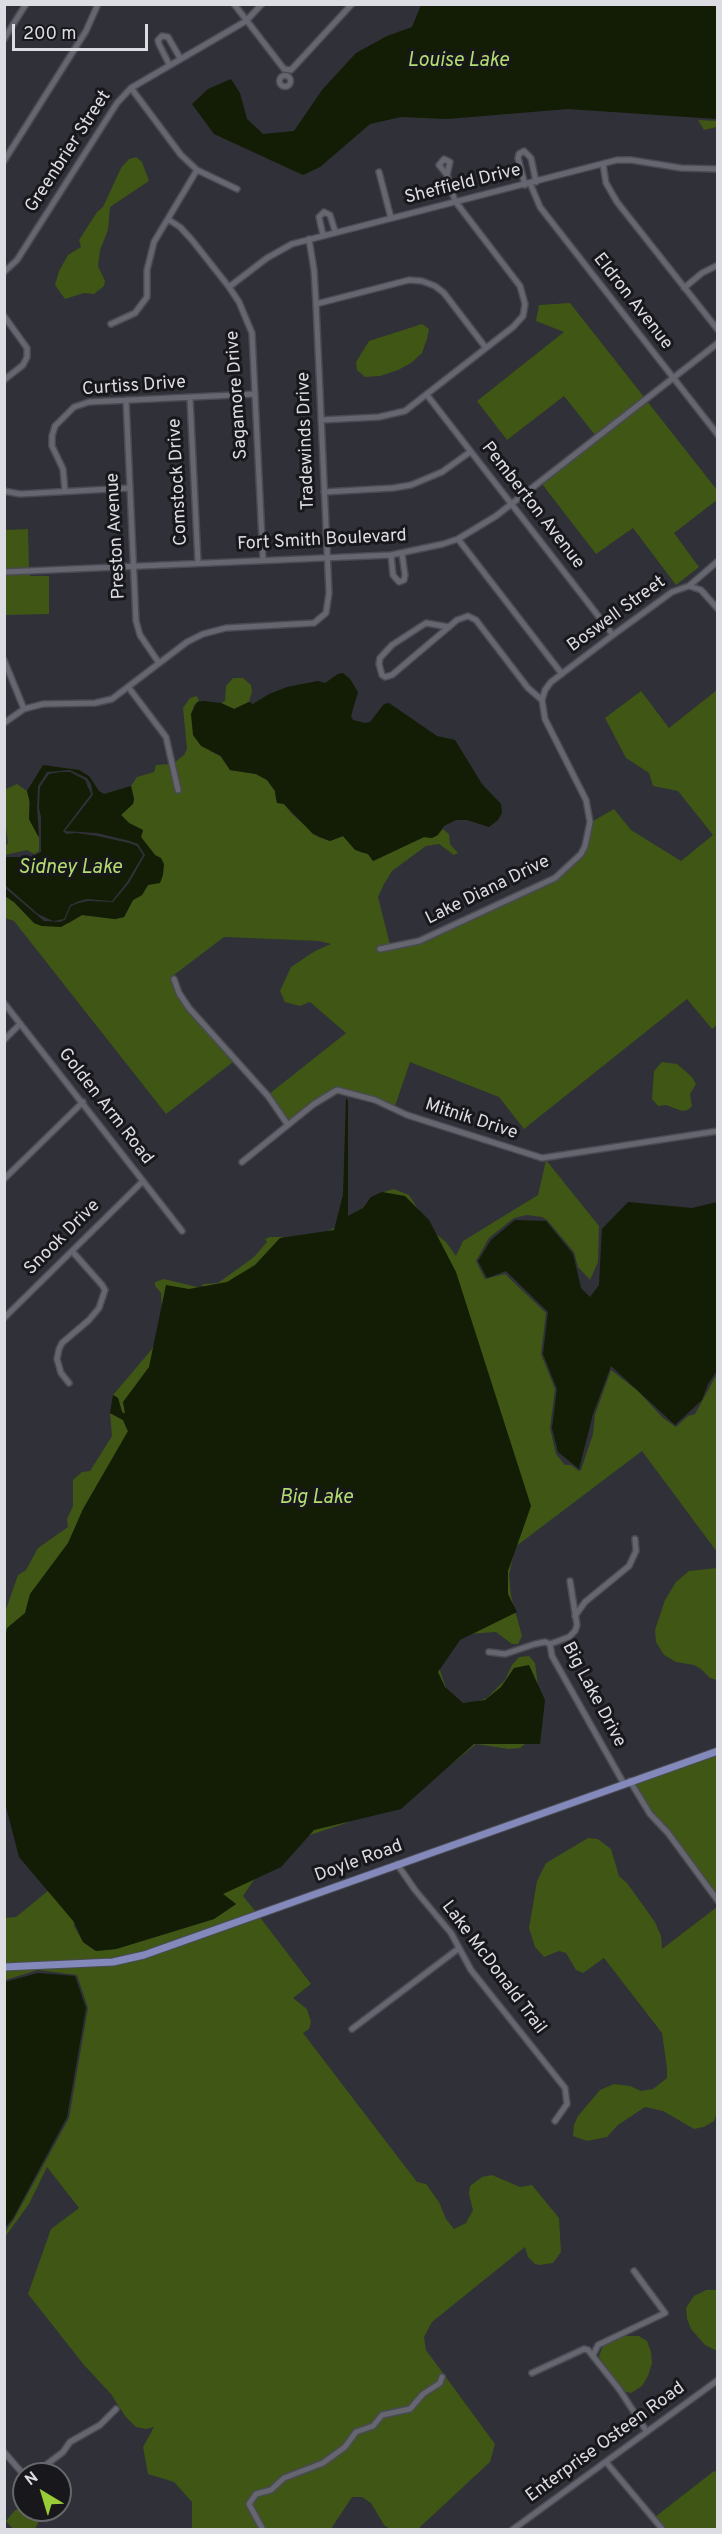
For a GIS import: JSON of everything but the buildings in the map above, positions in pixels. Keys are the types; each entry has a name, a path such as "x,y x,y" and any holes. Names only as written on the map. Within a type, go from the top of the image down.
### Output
{"main road":[{"name":"Doyle Road","path":"4,1967 113,1962 144,1955 717,1751"}],"street":[{"path":"4,39 26,4"},
{"path":"4,160 86,31 98,4"},
{"path":"234,4 286,71 299,63 352,4"},
{"name":"Greenbrier Street","path":"4,272 17,260 117,103 131,88 246,21 262,4"},
{"path":"169,64 158,40 162,36 168,37 180,58"},
{"path":"131,88 182,155 198,170 237,189"},
{"path":"524,151 531,158 530,184 518,158 524,151"},
{"name":"Sheffield Drive","path":"229,287 280,249 309,239 603,164 632,160 717,171"},
{"path":"603,164 606,183 618,202 717,330"},
{"path":"111,324 135,313 147,297 147,270 154,242 198,170"},
{"path":"379,172 391,218"},
{"path":"321,420 392,415 405,411 513,327 523,316 524,296 520,286 455,201 447,175"},
{"name":"Eldron Avenue","path":"530,184 540,207 672,378 716,430"},
{"path":"323,235 319,217 324,212 330,214 335,231"},
{"name":"Sagamore Drive","path":"169,220 180,227 192,240 229,287 239,302 252,333 263,560"},
{"name":"Tradewinds Drive","path":"4,723 24,709 43,704 95,703 112,699 188,642 204,634 226,628 314,624 322,619 328,607 327,558 316,304 309,239"},
{"path":"684,288 702,273 717,265"},
{"path":"316,304 409,280 422,281 435,286 444,293 486,348"},
{"path":"4,316 27,348 27,357 23,365 4,380"},
{"name":"Fort Smith Boulevard","path":"4,572 391,555 428,549 458,539 483,525 717,343"},
{"name":"Curtiss Drive","path":"65,491 63,470 52,446 55,426 74,407 89,402 255,394"},
{"name":"Pemberton Avenue","path":"427,395 613,635"},
{"name":"Comstock Drive","path":"190,398 198,563"},
{"name":"Preston Avenue","path":"126,400 136,621 140,635 159,663"},
{"path":"324,492 411,485 442,472 470,452"},
{"path":"4,491 20,494 130,488"},
{"path":"458,539 562,674"},
{"path":"391,555 393,575 399,582 405,575 402,554"},
{"name":"Boswell Street","path":"542,700 551,682 672,592 689,586 717,561"},
{"path":"689,586 701,590 717,609"},
{"path":"449,627 426,623 392,645 380,658 382,675 384,677 392,675 464,616 476,620 528,688 542,700"},
{"path":"4,660 24,709"},
{"path":"129,688 167,739 178,790"},
{"name":"Lake Diana Drive","path":"380,949 419,941 555,878 581,854 590,822 586,800 545,720 542,700"},
{"path":"174,979 178,993 189,1008 268,1096 288,1125"},
{"name":"Golden Arm Road","path":"4,1003 182,1231"},
{"path":"4,1040 20,1024"},
{"name":"Mitnik Drive","path":"242,1162 319,1100 338,1090 375,1100 407,1115 542,1158 717,1131"},
{"path":"4,1179 83,1102"},
{"name":"Snook Drive","path":"4,1318 143,1180"},
{"path":"69,1383 61,1373 57,1359 59,1349 62,1343 99,1308 105,1290 72,1251"},
{"path":"575,1616 585,1602 633,1561 636,1551 635,1539"},
{"path":"550,1644 573,1635 577,1624 570,1581"},
{"name":"Big Lake Drive","path":"489,1652 505,1654 535,1644 545,1642 550,1644 552,1656 627,1783 650,1814 668,1833 717,1901"},
{"name":"Lake McDonald Trail","path":"397,1864 415,1890 451,1933 458,1950 471,1970 565,2088 567,2104 555,2121"},
{"path":"352,2029 458,1950"},
{"path":"593,2355 598,2345 665,2313 634,2271"},
{"path":"532,2373 584,2349 593,2355 619,2389 646,2432"},
{"path":"263,2529 249,2504 256,2494 271,2490 284,2478 323,2463 345,2447 357,2432 373,2426 382,2415 410,2409 423,2394 440,2383 442,2378"},
{"name":"Enterprise Osteen Road","path":"512,2529 717,2380"},
{"path":"50,2462 63,2452 70,2442 100,2425 116,2409"},
{"path":"606,2462 663,2529"}],"green space":[{"path":"698,120 717,121 717,127 704,130"},
{"path":"136,157 142,162 149,181 110,207 108,230 100,250 98,266 105,281 104,286 94,294 84,293 65,299 55,285 59,271 68,255 81,247 79,240 97,212 103,207 121,168 129,159"},
{"path":"570,303 644,397 595,435 564,396 507,440 477,401 564,332 536,321 539,305"},
{"path":"422,324 429,329 427,339 422,353 411,363 380,376 365,377 357,370 356,362 369,341"},
{"path":"647,401 717,490 717,500 674,533 699,567 676,585 633,528 596,554 542,484"},
{"path":"28,529 29,568 5,569 5,530"},
{"path":"30,573 30,576 49,576 49,614 5,615 4,574"},
{"path":"233,678 243,678 251,685 252,691 249,702 234,709 221,703 225,701 226,686"},
{"path":"717,690 717,1025 712,1029 687,999 524,1129 499,1097 410,1062 395,1106 375,1097 338,1087 318,1098 288,1121 269,1094 346,1033 310,1002 300,1006 285,1002 280,991 291,967 315,951 331,944 319,941 224,937 170,978 187,1009 201,1022 233,1062 166,1114 14,921 5,918 4,896 14,902 34,923 42,926 69,923 82,915 115,919 124,917 133,900 142,895 148,885 156,882 155,855 141,837 143,830 129,823 121,815 133,803 131,786 137,777 154,772 156,765 170,764 176,793 181,792 175,762 184,755 187,749 183,708 190,698 197,696 199,701 194,705 191,715 210,751 220,756 230,770 256,774 267,780 275,791 276,800 284,804 318,837 330,841 343,836 360,852 368,854 373,861 424,837 432,838 443,829 449,834 450,844 458,853 454,855 439,844 426,846 392,871 384,884 378,897 390,945 377,946 378,951 420,944 556,880 583,856 588,846 593,821 614,809 631,830 681,861 713,835 678,791 653,786 649,773 626,758 605,718 641,691 669,728"},
{"path":"17,784 27,791 29,819 39,837 39,851 34,854 27,850 5,855 5,847 8,843 4,790"},
{"path":"662,1062 677,1064 692,1077 696,1084 690,1094 692,1106 688,1110 682,1111 666,1105 658,1106 652,1099 654,1071"},
{"path":"546,1160 599,1226 598,1262 590,1280 578,1267 574,1252 542,1217 527,1215 514,1218 489,1238 476,1261 485,1279 505,1274 546,1313 541,1354 555,1389 550,1428 556,1454 565,1465 581,1470 593,1434 595,1415 611,1370 638,1391 663,1418 676,1427 688,1416 695,1414 717,1374 717,1552 642,1451 515,1547 509,1575 511,1596 522,1636 518,1644 512,1644 496,1632 468,1634 456,1641 439,1667 448,1694 464,1706 487,1698 505,1680 512,1665 519,1657 529,1656 535,1663 542,1716 539,1732 529,1741 520,1748 509,1749 476,1744 442,1772 427,1779 406,1794 397,1795 390,1786 383,1764 385,1752 397,1743 397,1725 387,1717 373,1714 343,1722 330,1742 333,1754 339,1762 366,1762 379,1795 349,1822 304,1837 266,1862 243,1896 256,1912 143,1952 112,1959 5,1964 5,1918 16,1917 60,1881 60,1845 33,1835 5,1792 5,1612 18,1575 26,1570 38,1548 68,1527 67,1519 73,1506 73,1480 82,1472 90,1471 112,1436 110,1413 123,1420 127,1430 136,1435 138,1463 107,1474 102,1480 92,1502 95,1521 89,1539 79,1548 74,1563 61,1570 52,1570 35,1592 31,1602 44,1629 35,1639 35,1657 20,1683 23,1694 14,1715 14,1727 19,1732 36,1733 42,1743 39,1758 28,1764 26,1776 20,1781 37,1822 48,1831 66,1827 76,1818 105,1804 122,1791 150,1784 167,1774 186,1771 202,1755 233,1746 255,1753 253,1748 257,1737 263,1735 277,1737 313,1731 328,1717 342,1712 363,1693 368,1681 367,1657 376,1642 395,1638 432,1612 442,1612 450,1608 457,1598 458,1584 474,1565 483,1544 484,1537 477,1523 481,1491 470,1470 466,1451 477,1426 474,1419 458,1405 451,1374 442,1372 428,1386 406,1390 384,1381 383,1367 375,1341 387,1315 389,1303 385,1291 384,1268 407,1244 411,1237 407,1233 398,1234 395,1227 391,1226 387,1235 378,1239 375,1245 375,1261 372,1268 367,1272 357,1273 342,1282 336,1288 337,1299 318,1318 305,1322 294,1319 280,1320 276,1323 277,1335 269,1346 249,1342 239,1327 232,1323 219,1328 211,1345 202,1352 201,1370 195,1379 173,1392 154,1409 133,1417 122,1412 118,1398 113,1395 152,1349 159,1334 161,1293 155,1286 155,1282 164,1279 201,1288 203,1284 218,1283 254,1257 267,1242 265,1239 282,1237 291,1243 314,1237 341,1225 344,1195 347,1198 346,1218 349,1224 366,1204 380,1193 394,1189 409,1195 432,1231 446,1242 456,1256 463,1241 538,1195","holes":["128,1868 144,1873 199,1872 213,1878 220,1892 236,1904 214,1919 116,1949 96,1951 83,1942 74,1926 73,1907 76,1896 94,1874"]},
{"path":"718,1568 717,1680 710,1678 694,1665 676,1662 664,1655 656,1642 655,1630 665,1600 676,1582 689,1571"},
{"path":"717,1754 717,1897 652,1813 634,1784"},
{"path":"588,1838 598,1839 611,1849 619,1876 627,1883 655,1922 661,1936 662,1949 717,1907 717,2112 714,2121 704,2127 694,2129 663,2111 645,2107 618,2125 607,2137 587,2141 573,2136 578,2116 600,2090 614,2084 630,2086 641,2091 653,2089 667,2078 662,2033 604,1958 583,1973 576,1970 566,1953 559,1951 544,1957 535,1947 529,1928 537,1881 546,1863"},
{"path":"259,1916 311,1984 293,1998 307,2009 311,2022 309,2029 303,2033 417,2182 426,2184 454,2229 466,2223 473,2210 469,2194 470,2186 482,2177 492,2175 520,2187 532,2185 559,2218 561,2252 553,2263 535,2264 528,2257 525,2247 432,2322 424,2337 426,2350 495,2444 490,2462 418,2529 390,2529 384,2525 371,2503 362,2497 352,2497 331,2529 192,2530 192,2502 174,2482 148,2474 143,2447 154,2427 146,2429 136,2427 125,2416 111,2394 84,2365 28,2294 51,2229 79,2208 47,2167 29,2204 5,2237 5,2232 69,2118 88,2008 77,1975 38,1970 5,1980 5,1970 114,1964"},
{"path":"706,2290 717,2290 717,2351 705,2345 691,2329 687,2319 686,2308 694,2296"},
{"path":"626,2336 639,2336 647,2341 652,2363 642,2386 631,2393 622,2391 602,2364 599,2356 603,2346 608,2342"},
{"path":"714,2471 717,2472 717,2529 666,2529 655,2517"},
{"path":"12,2514 12,2522 38,2522 35,2529 13,2529 6,2521"}],"water":[{"name":"Louise Lake","path":"421,5 717,5 717,119 568,109 447,119 401,117 370,124 320,167 303,175 214,134 192,104 208,89 231,79 240,93 247,119 263,134 294,131 322,90 356,53 387,36 412,27"},
{"path":"343,673 358,692 351,716 353,720 370,722 384,704 389,703 437,736 455,740 482,784 501,804 502,813 498,820 489,827 467,820 456,820 444,826 438,835 432,838 424,837 373,861 368,854 355,850 343,836 330,841 313,834 284,804 277,803 275,791 267,780 256,774 230,770 221,756 201,746 193,735 191,714 197,702 221,703 234,709 249,702 253,704 287,687 318,681 325,683"},
{"path":"43,765 79,770 89,776 99,791 104,794 131,786 133,804 121,815 129,823 143,830 141,837 164,864 160,883 148,885 142,895 133,900 124,917 115,919 82,915 61,927 42,926 34,923 5,896 5,888 44,921 60,922 65,920 71,906 88,901 113,902 129,883 145,855 138,844 130,841 97,833 65,831 93,795 87,778 70,770 47,772 38,786 39,837 29,819 30,803 27,791"},
{"name":"Sidney Lake","path":"70,772 85,780 91,794 63,831 66,834 97,836 129,843 137,846 143,855 127,882 112,901 87,899 79,901 70,905 64,919 53,921 38,914 5,885 5,857 32,857 41,852 40,787 49,774"},
{"name":"Big Lake","path":"346,1098 348,1101 348,1216 363,1208 371,1197 382,1192 405,1196 429,1220 456,1272 531,1506 508,1571 508,1594 517,1612 460,1640 438,1672 445,1687 463,1703 485,1700 501,1687 514,1668 529,1665 545,1700 540,1744 474,1744 401,1809 314,1830 281,1867 223,1894 236,1904 214,1919 116,1949 96,1951 83,1942 74,1922 19,1857 5,1803 5,1637 7,1628 25,1613 30,1594 68,1543 83,1509 128,1431 123,1420 110,1413 113,1395 118,1398 122,1412 125,1414 123,1402 149,1367 166,1285 189,1289 227,1282 255,1265 280,1238 334,1230 343,1195"},
{"path":"628,1202 692,1208 717,1202 717,1371 708,1384 702,1400 675,1425 611,1366 593,1414 579,1469 558,1452 552,1428 557,1389 543,1354 548,1312 506,1271 487,1278 478,1261 491,1240 515,1220 546,1221 573,1254 581,1288 590,1297 599,1285 602,1229"},
{"path":"38,1973 75,1976 86,2008 67,2117 13,2218 5,2228 5,1982"}]}
